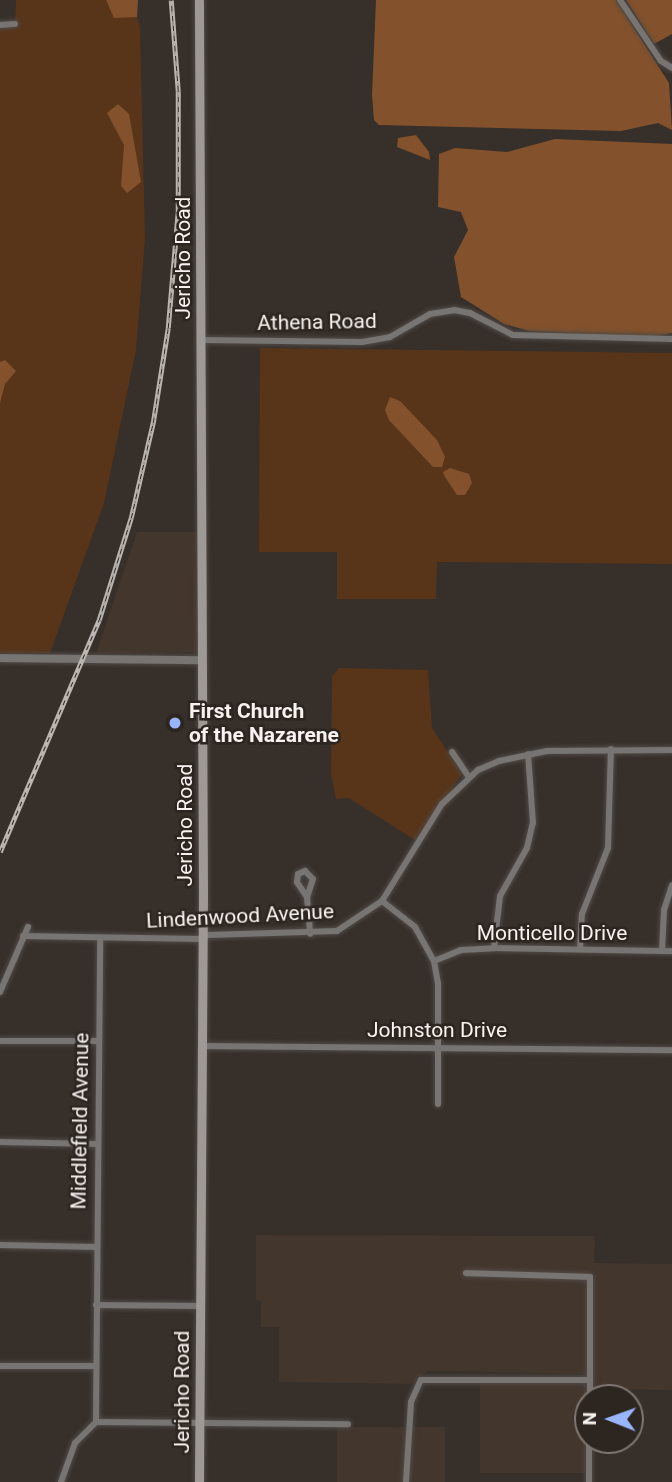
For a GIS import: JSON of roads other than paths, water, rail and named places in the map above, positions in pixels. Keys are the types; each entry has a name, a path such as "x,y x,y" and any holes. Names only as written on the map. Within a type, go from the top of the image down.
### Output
{"main road":[{"name":"Jericho Road","path":"198,1482 202,1046 200,0"}],"street":[{"path":"620,0 661,61 672,68"},
{"path":"0,25 15,24"},
{"name":"Athena Road","path":"201,340 362,342 390,337 430,314 454,310 470,313 513,335 672,339"},
{"path":"0,658 202,660"},
{"path":"580,949 582,914 608,848 611,750"},
{"name":"Lindenwood Avenue","path":"23,936 201,939 208,935 310,934 354,924 382,901 442,804 468,776 499,761 528,754 672,750"},
{"path":"452,752 468,776"},
{"path":"494,948 500,896 527,848 533,823 528,754"},
{"path":"662,951 664,910 672,885"},
{"path":"307,897 310,934"},
{"path":"382,901 415,927 434,961 439,1048 438,1104"},
{"path":"0,992 28,927"},
{"name":"Middlefield Avenue","path":"96,1422 100,938"},
{"name":"Monticello Drive","path":"434,961 461,950 494,948 672,951"},
{"path":"0,1041 98,1041"},
{"name":"Johnston Drive","path":"202,1046 672,1049"},
{"path":"0,1142 97,1144"},
{"path":"0,1245 96,1247"},
{"path":"466,1273 590,1277 590,1384"},
{"path":"96,1305 199,1306"},
{"path":"0,1366 95,1366"},
{"path":"407,1482 411,1402 421,1380 590,1380"},
{"path":"61,1482 75,1443 96,1422 348,1424"},
{"path":"589,1482 590,1454"}],"railway":[{"path":"0,852 99,620 131,518 153,423 168,328 178,212 178,91 171,0"}],"place":[{"name":"First Church of the Nazarene","path":"175,723"}]}
